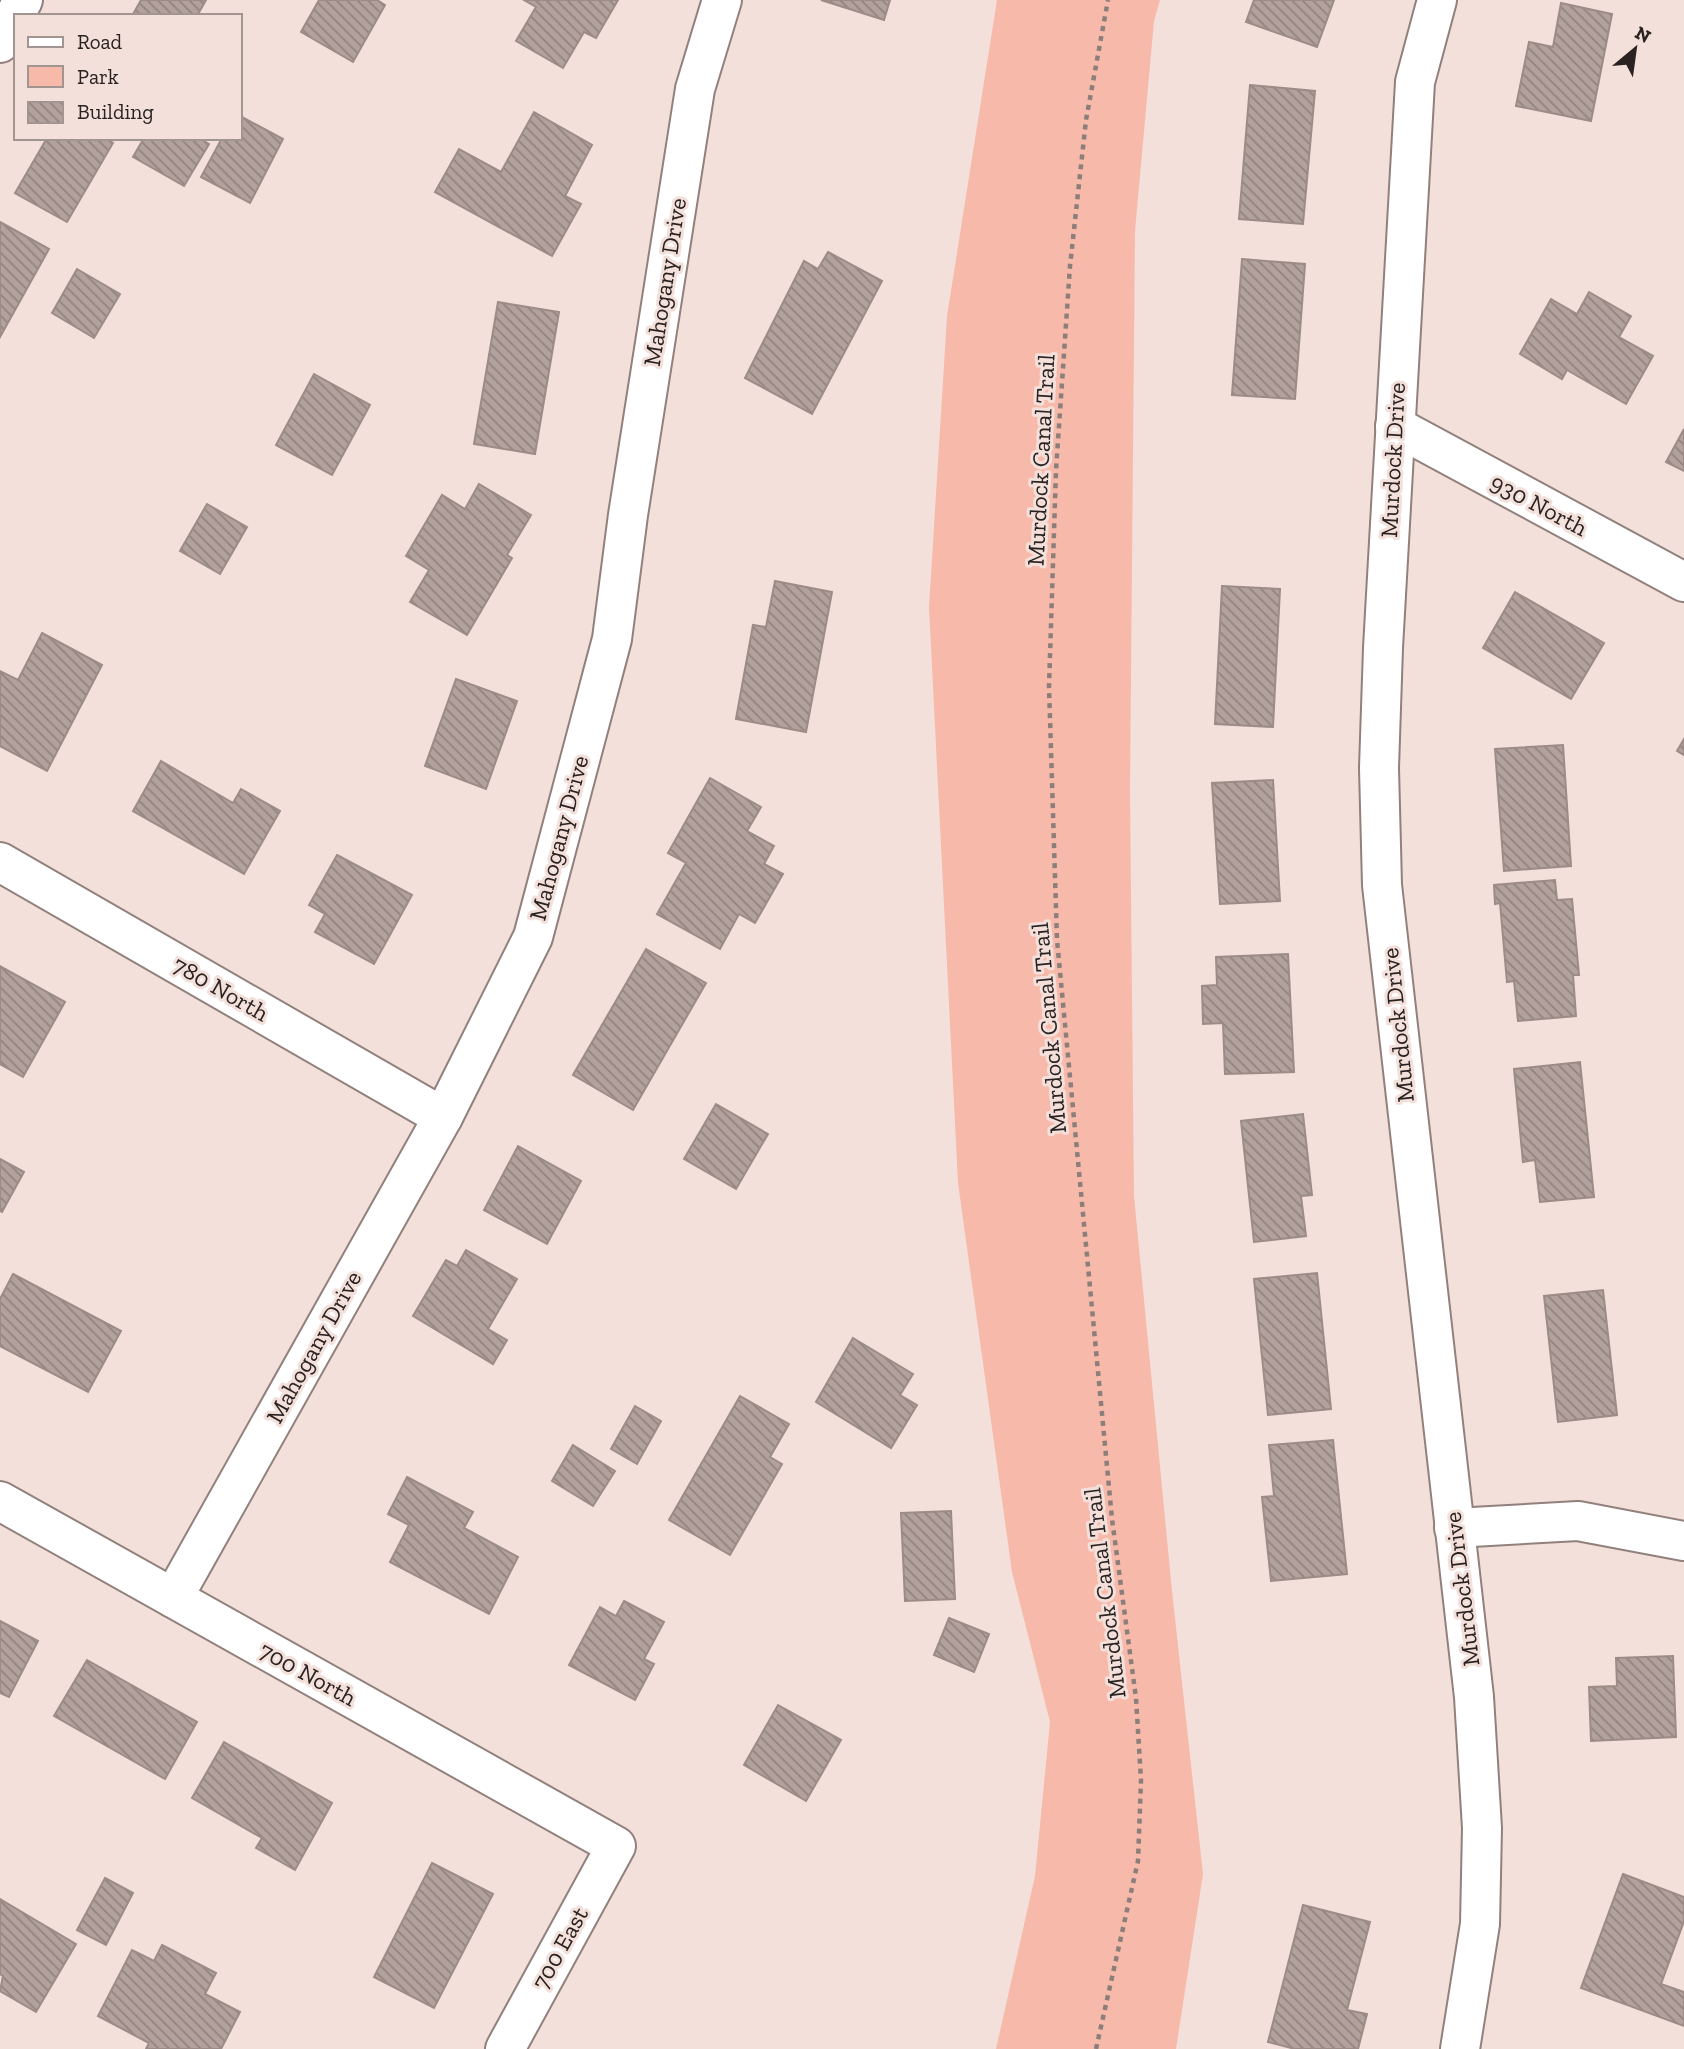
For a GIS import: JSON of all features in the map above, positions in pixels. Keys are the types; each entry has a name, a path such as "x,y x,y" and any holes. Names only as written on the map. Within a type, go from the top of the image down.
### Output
{"street":[{"name":"Mahogany Drive","path":"173,1598 443,1116 533,937 612,639 628,515 695,89 722,0"},
{"name":"Murdock Drive","path":"1437,0 1415,82 1380,742 1382,885 1474,1697 1482,1828 1480,1924 1460,2049"},
{"path":"0,43 14,17"},
{"name":"930 North","path":"1395,426 1684,582"},
{"name":"780 North","path":"0,862 443,1116"},
{"name":"700 North","path":"0,1502 616,1846"},
{"path":"1454,1528 1578,1521 1684,1541"},
{"name":"700 East","path":"505,2049 616,1846"}],"path":[{"name":"Murdock Canal Trail","path":"1096,2049 1138,1861 1141,1780 1136,1698 1112,1519 1057,940 1049,687 1056,470 1070,266 1087,120 1108,0"}],"green space":[{"path":"997,0 1160,0 1154,21 1135,231 1130,790 1134,1196 1172,1591 1203,1874 1176,2049 996,2049 1035,1876 1050,1722 1012,1572 958,1183 929,607 947,316"}],"building":[{"path":"141,0 206,0 198,14 133,14"},
{"path":"319,0 377,0 385,5 353,62 301,32"},
{"path":"524,0 618,0 596,38 584,32 563,68 516,41 536,7"},
{"path":"821,0 890,0 884,20"},
{"path":"1254,0 1334,0 1317,47 1246,22"},
{"path":"1561,3 1612,14 1591,121 1516,106 1529,42 1553,47"},
{"path":"1250,85 1315,91 1303,224 1239,219"},
{"path":"534,112 592,145 565,196 581,204 552,256 435,192 459,149 501,172"},
{"path":"242,117 283,139 250,203 201,177 221,140 242,140"},
{"path":"46,140 108,140 113,143 67,222 15,193"},
{"path":"143,140 202,140 209,144 184,186 133,157"},
{"path":"0,222 49,249 0,337"},
{"path":"828,252 882,281 812,414 745,378 804,261 818,269"},
{"path":"1242,259 1305,264 1295,399 1232,395"},
{"path":"77,269 120,294 94,338 52,313"},
{"path":"1589,292 1631,316 1619,337 1653,356 1626,404 1567,370 1562,379 1520,354 1551,299 1577,314"},
{"path":"498,302 559,312 535,454 474,444"},
{"path":"314,374 370,405 332,475 276,445"},
{"path":"1684,429 1684,471 1666,462"},
{"path":"479,484 531,515 507,555 512,558 467,635 410,602 429,570 406,556 442,495 465,509"},
{"path":"207,504 247,527 220,574 180,551"},
{"path":"775,581 832,592 806,732 736,719 753,625 766,627"},
{"path":"1222,586 1280,589 1273,727 1215,724"},
{"path":"1515,592 1604,643 1571,699 1483,648"},
{"path":"42,633 102,665 47,771 0,746 0,671 18,680"},
{"path":"456,679 517,701 486,789 425,766"},
{"path":"1684,739 1684,755 1677,751"},
{"path":"1563,745 1571,866 1504,871 1495,749"},
{"path":"161,761 233,803 241,789 280,811 244,874 133,811"},
{"path":"710,778 761,807 747,831 774,846 764,864 783,874 755,923 739,914 720,949 657,914 686,863 668,853"},
{"path":"1273,780 1280,901 1220,904 1212,783"},
{"path":"337,855 412,895 374,964 315,932 325,914 309,905"},
{"path":"1555,880 1557,900 1572,899 1579,975 1573,975 1576,1016 1518,1021 1514,981 1507,982 1500,903 1495,904 1494,885"},
{"path":"646,949 706,983 633,1110 573,1075"},
{"path":"1288,954 1294,1072 1225,1074 1223,1023 1203,1024 1202,986 1217,985 1216,957"},
{"path":"0,966 65,1002 23,1077 0,1064"},
{"path":"1580,1062 1594,1197 1540,1202 1535,1160 1523,1162 1514,1069"},
{"path":"716,1104 768,1134 736,1189 684,1159"},
{"path":"1303,1114 1312,1195 1301,1196 1306,1236 1254,1242 1241,1121"},
{"path":"518,1146 581,1181 547,1244 484,1210"},
{"path":"0,1159 24,1172 2,1212 0,1211"},
{"path":"466,1250 517,1279 488,1329 507,1340 493,1364 413,1316 446,1260 457,1266"},
{"path":"1317,1273 1331,1409 1268,1415 1254,1279"},
{"path":"13,1274 121,1331 88,1392 0,1346 0,1299"},
{"path":"1603,1290 1617,1415 1558,1422 1544,1296"},
{"path":"853,1338 913,1374 900,1395 917,1405 891,1448 816,1402"},
{"path":"740,1396 789,1424 770,1457 782,1464 730,1555 669,1520"},
{"path":"635,1406 661,1421 637,1464 611,1449"},
{"path":"1333,1440 1347,1574 1271,1581 1262,1497 1274,1496 1269,1445"},
{"path":"573,1445 615,1471 593,1506 552,1481"},
{"path":"407,1477 473,1512 464,1528 518,1557 489,1614 390,1562 409,1525 388,1514"},
{"path":"951,1511 955,1599 905,1601 901,1513"},
{"path":"624,1601 664,1622 644,1659 654,1664 635,1700 569,1665 600,1607 616,1616"},
{"path":"949,1618 989,1634 974,1672 934,1655"},
{"path":"0,1621 38,1641 9,1697 0,1693"},
{"path":"1673,1656 1676,1737 1591,1741 1589,1687 1617,1686 1616,1658"},
{"path":"87,1660 197,1722 165,1779 54,1716"},
{"path":"778,1705 841,1740 806,1801 744,1765"},
{"path":"224,1742 332,1803 295,1870 256,1848 262,1838 192,1798"},
{"path":"432,1863 493,1894 434,2008 374,1977"},
{"path":"1623,1874 1684,1897 1684,1921 1661,1984 1684,1992 1684,2026 1581,1988"},
{"path":"105,1878 133,1893 106,1945 77,1930"},
{"path":"0,1899 76,1944 36,2012 0,1991 3,1976 0,1974"},
{"path":"1303,1905 1370,1922 1347,2010 1367,2014 1358,2049 1295,2049 1268,2042"},
{"path":"162,1945 216,1973 205,1994 240,2012 221,2049 146,2049 149,2043 98,2016 132,1950 154,1961"}]}
